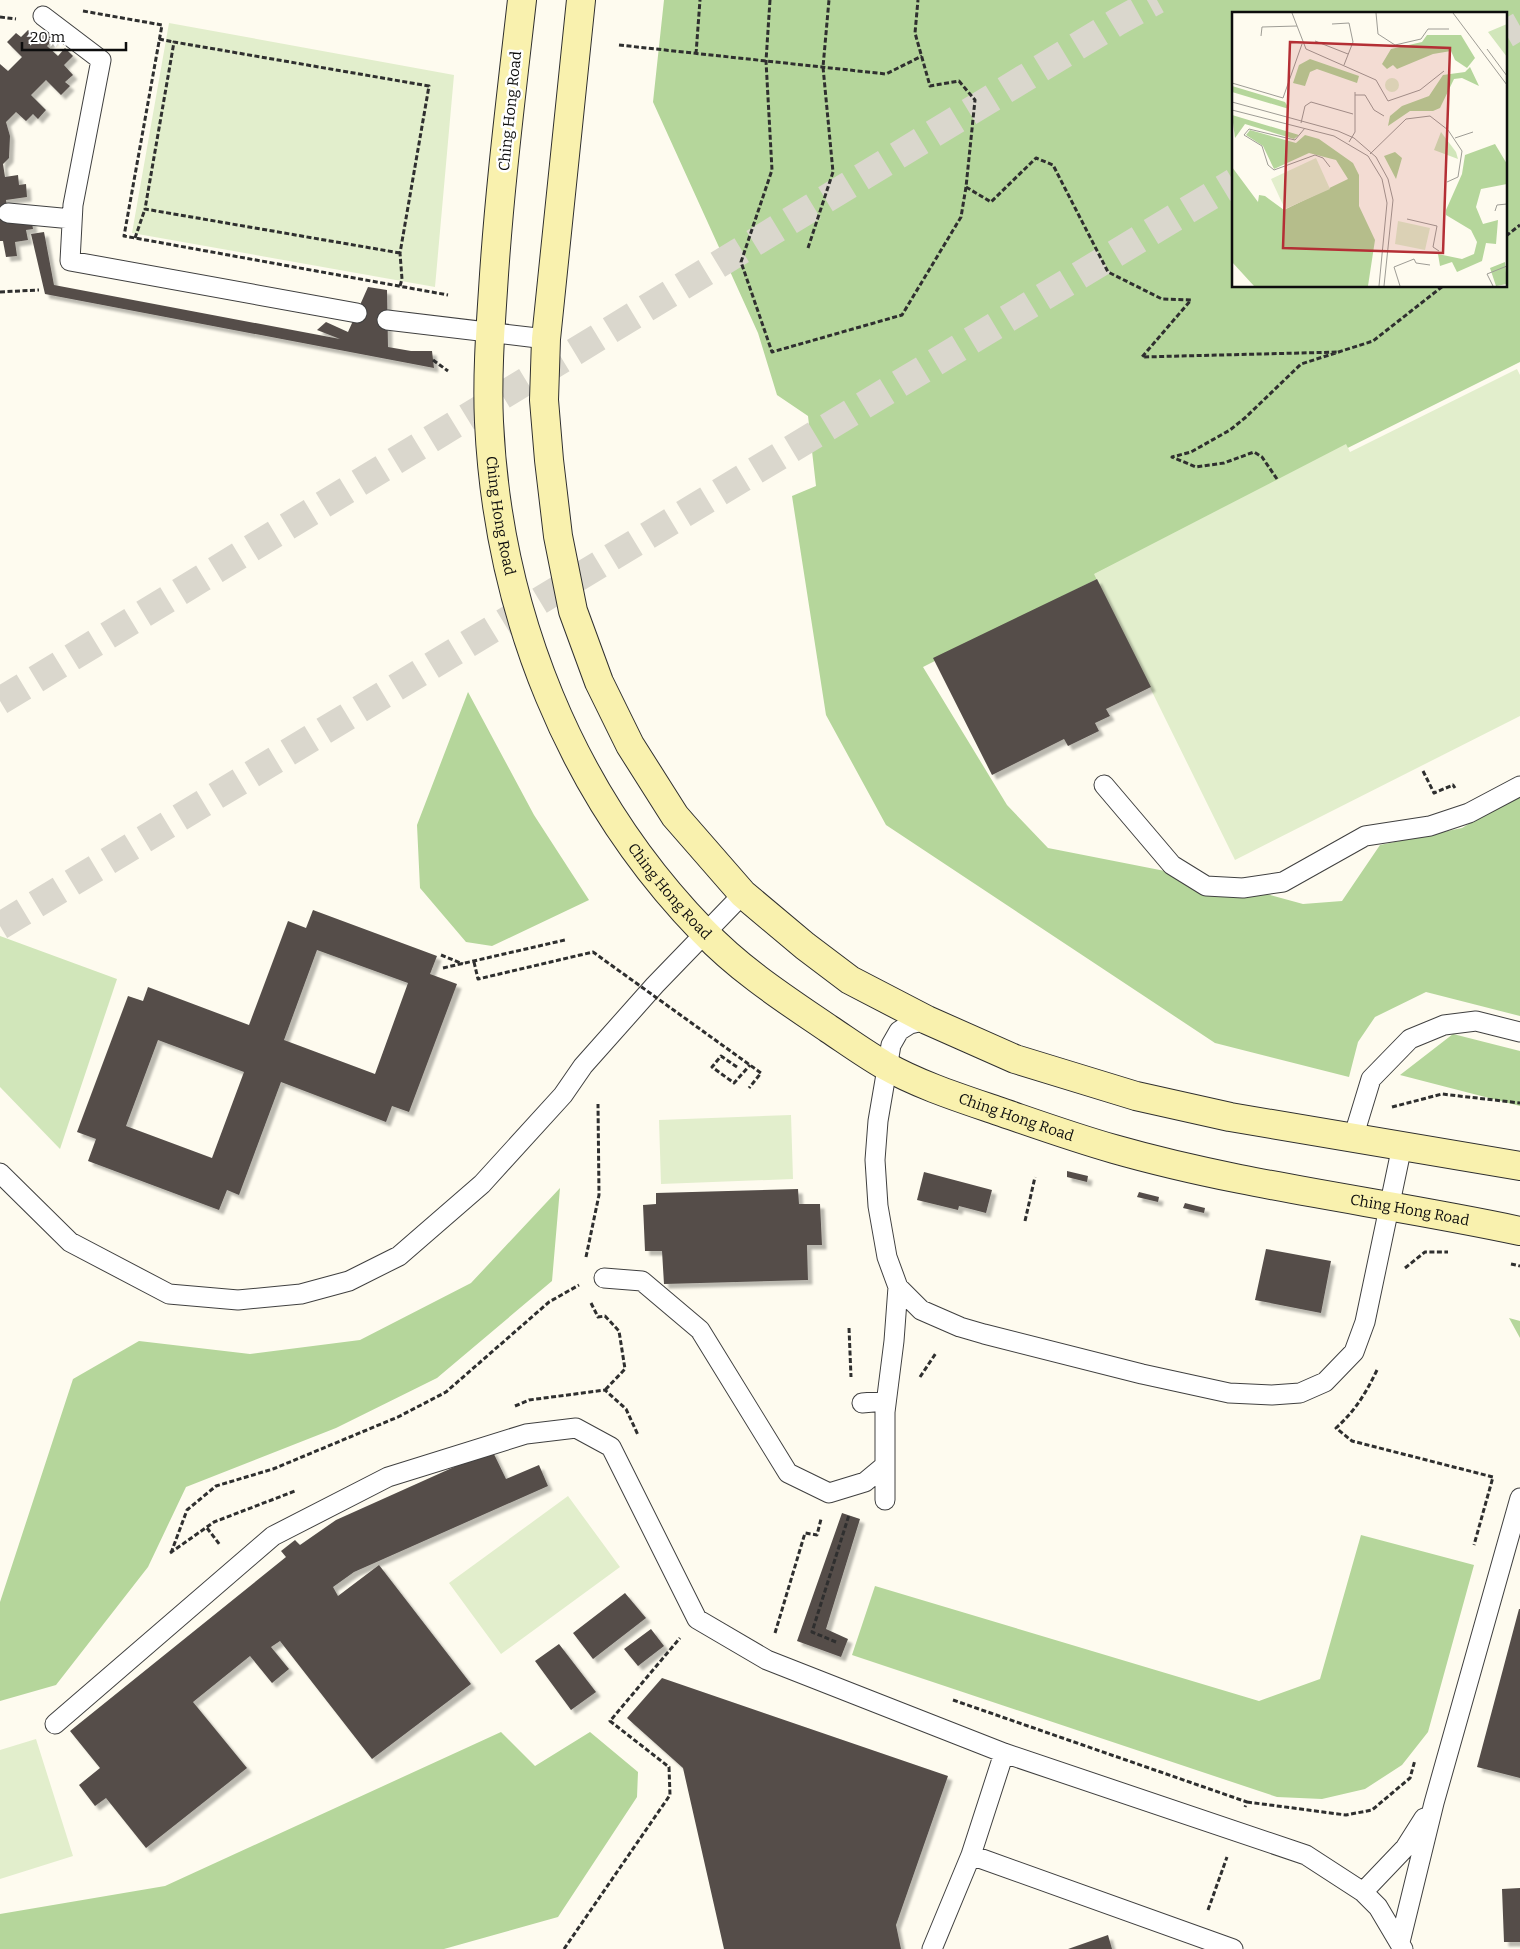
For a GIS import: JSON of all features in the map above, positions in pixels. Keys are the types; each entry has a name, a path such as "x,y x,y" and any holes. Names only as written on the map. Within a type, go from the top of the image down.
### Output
{"main road":[{"name":"Ching Hong Road","path":"522,0 496,233 490,333 489,419 494,485 506,564 525,633 542,683 569,743 599,796 667,892 705,934 760,983 886,1067 956,1097 1114,1150 1231,1177 1390,1204 1520,1231"},
{"path":"581,0 546,339 544,400 549,460 558,536 573,611 600,682 630,745 675,816 743,894 805,946 850,980 927,1020 1015,1059 1136,1096 1230,1117 1520,1166"}],"lane":[{"path":"42,16 101,60 72,219 70,261 357,313"},
{"path":"8,213 72,219"},
{"path":"388,320 546,339"},
{"path":"1104,785 1172,865 1206,886 1243,888 1283,882 1365,836 1430,826 1469,813 1520,786"},
{"path":"0,1172 70,1242 169,1294 238,1300 301,1294 349,1281 399,1256 482,1184 563,1095 583,1066 655,985 743,894"},
{"path":"885,1500 883,1467 885,1401 894,1341 898,1287 886,1248 878,1206 875,1160 878,1121 890,1045 899,1031 910,1024 927,1020"},
{"path":"1353,1138 1371,1079 1410,1039 1444,1025 1476,1021 1520,1032"},
{"path":"898,1287 921,1310 976,1332 1132,1372 1230,1393 1272,1395 1300,1392 1325,1382 1354,1352 1365,1322 1402,1146"},
{"path":"604,1278 642,1281 700,1330 788,1473 829,1493 865,1482 883,1467"},
{"path":"862,1403 885,1401"},
{"path":"55,1724 273,1536 388,1477 526,1434 576,1428 611,1447 697,1619 767,1660 1004,1753 1306,1855 1363,1892 1378,1907 1401,1946"},
{"path":"1401,1946 1434,1803 1520,1498"},
{"path":"932,1949 971,1855 1004,1753"},
{"path":"1363,1892 1405,1848 1434,1803"},
{"path":"971,1855 1233,1949"}],"path":[{"path":"696,54 700,0"},
{"path":"770,0 766,61 772,170 741,262 772,352 902,315 961,216 975,100 959,81 930,86 915,33 918,0"},
{"path":"808,248 833,172 823,67 829,0"},
{"path":"76,10 162,25 124,236 448,295"},
{"path":"160,39 429,86 400,253 402,279 400,286"},
{"path":"135,238 145,209 174,42"},
{"path":"619,45 886,74 922,56"},
{"path":"966,187 991,202 1036,158 1053,165 1108,272 1162,299 1191,300 1142,357 1339,352"},
{"path":"145,209 400,253"},
{"path":"1508,234 1520,225"},
{"path":"1277,479 1262,457 1254,452 1224,463 1196,466 1172,457 1191,452 1230,430 1246,418 1301,364 1373,341 1440,288"},
{"path":"0,292 39,290"},
{"path":"434,360 448,371"},
{"path":"443,968 566,940"},
{"path":"474,962 478,979 593,952 762,1073 749,1088"},
{"path":"441,955 464,964"},
{"path":"736,1067 720,1056 712,1067 734,1083 750,1064"},
{"path":"1392,1107 1442,1094 1520,1103"},
{"path":"586,1292 581,1284 599,1195 598,1104"},
{"path":"1025,1221 1036,1177"},
{"path":"170,1553 187,1510 216,1486 273,1469 398,1417 446,1392 549,1302 594,1278 604,1278"},
{"path":"590,1300 598,1316 605,1316 620,1331 625,1369 605,1390"},
{"path":"849,1328 850,1364"},
{"path":"1352,1441 1493,1476 1474,1545"},
{"path":"836,1642 812,1632 850,1513"},
{"path":"767,1660 805,1533 817,1535 822,1518"},
{"path":"564,1949 670,1795 669,1767 610,1720 697,1619"},
{"path":"1247,1802 1346,1815 1372,1810 1410,1778 1417,1752"}],"green space":[{"path":"664,0 1520,0 1520,362 1095,574 1097,579 923,667 1007,805 1048,848 1226,883 1303,904 1342,901 1380,845 1462,828 1520,793 1520,1016 1426,992 1375,1017 1358,1042 1349,1077 1215,1043 886,825 826,715 792,496 816,486 808,416 777,395 758,333 653,102"},
{"path":"169,23 454,75 435,287 132,233"},
{"path":"1517,369 1520,375 1520,716 1235,860 1094,574 1346,444 1350,452"},
{"path":"468,692 534,815 589,900 492,946 466,942 420,888 417,825"},
{"path":"0,936 117,979 60,1149 0,1087"},
{"path":"1453,1034 1520,1051 1520,1106 1400,1075"},
{"path":"791,1115 793,1179 661,1184 659,1120"},
{"path":"560,1188 552,1281 437,1378 336,1428 186,1487 148,1567 56,1685 0,1701 0,1602 73,1379 139,1341 250,1354 360,1340 471,1283"},
{"path":"1509,1318 1520,1321 1520,1338"},
{"path":"568,1496 620,1567 501,1654 449,1583"},
{"path":"1361,1535 1474,1565 1428,1732 1402,1765 1365,1789 1322,1799 1277,1797 852,1655 875,1586 1259,1701 1320,1679"},
{"path":"501,1732 535,1766 590,1732 638,1772 637,1797 558,1917 444,1949 0,1949 0,1914 165,1886"},
{"path":"36,1739 73,1856 0,1879 0,1750"}],"building":[{"path":"28,30 37,40 47,31 55,38 47,46 58,56 65,48 73,56 64,65 73,75 65,82 70,86 61,95 46,80 31,95 46,110 38,119 33,114 26,121 16,112 6,122 10,136 9,158 3,164 5,177 18,175 19,185 26,184 27,197 6,200 9,220 31,217 33,229 26,230 28,240 15,242 17,256 6,257 3,241 0,241 0,64 8,71 22,57 7,42 16,33 21,37"},
{"path":"44,232 54,285 340,339 317,330 326,322 348,332 368,287 387,290 388,347 411,351 432,351 434,368 45,294 31,234"},
{"path":"1097,579 1151,687 1106,709 1110,716 1095,723 1099,731 1068,746 1064,739 992,775 933,658"},
{"path":"313,910 437,956 430,974 457,984 409,1112 392,1106 386,1122 281,1082 239,1195 227,1190 219,1210 88,1161 96,1139 77,1132 128,996 143,1001 148,987 249,1025 288,921 306,928","holes":["317,950 408,983 375,1074 284,1040","158,1040 244,1072 212,1158 126,1126"]},
{"path":"1067,1171 1088,1176 1087,1182 1067,1177"},
{"path":"924,1172 992,1190 986,1213 959,1206 958,1210 917,1200"},
{"path":"798,1189 799,1204 820,1204 822,1245 807,1245 808,1280 664,1284 662,1251 645,1251 643,1205 656,1204 656,1193"},
{"path":"1139,1192 1159,1197 1158,1202 1137,1197"},
{"path":"1185,1203 1205,1208 1204,1213 1183,1208"},
{"path":"1266,1249 1331,1261 1321,1313 1255,1300"},
{"path":"492,1450 506,1479 539,1465 548,1486 354,1572 333,1587 338,1596 379,1565 471,1684 372,1759 280,1641 271,1647 289,1669 272,1683 250,1656 193,1702 247,1768 146,1848 106,1798 95,1806 79,1785 100,1768 70,1731 286,1557 281,1551 295,1540 300,1545 336,1520"},
{"path":"842,1513 860,1519 826,1629 848,1639 841,1657 797,1641"},
{"path":"625,1593 646,1618 593,1659 573,1633"},
{"path":"1520,1609 1520,1778 1477,1767"},
{"path":"651,1629 664,1646 638,1666 624,1649"},
{"path":"559,1644 596,1692 571,1710 535,1661"},
{"path":"662,1678 948,1776 896,1925 901,1949 724,1949 683,1768 627,1718"},
{"path":"1520,1888 1520,1942 1504,1942 1502,1889"},
{"path":"1108,1935 1112,1949 1068,1949"}],"tunnel":[{"path":"0,701 1117,22 1157,0"},
{"path":"1508,33 1520,26"},
{"path":"0,926 1232,183"}]}
